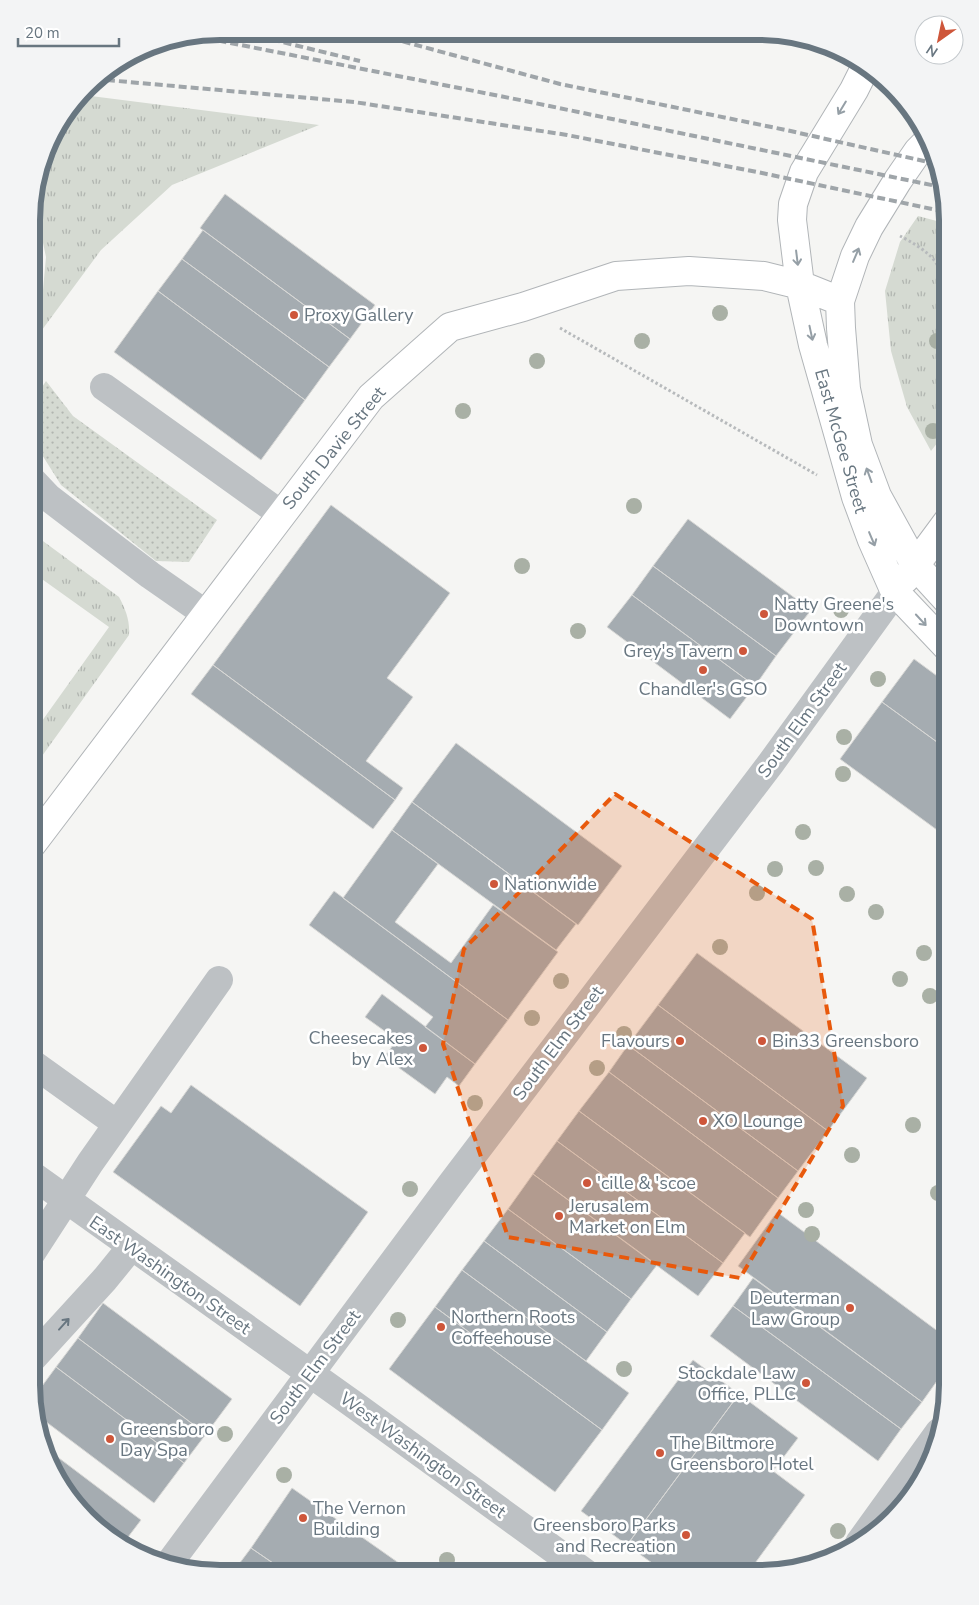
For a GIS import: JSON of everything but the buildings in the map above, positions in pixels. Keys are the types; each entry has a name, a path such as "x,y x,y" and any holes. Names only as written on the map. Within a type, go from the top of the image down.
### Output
{"main road":[{"path":"800,285 792,220 793,204 804,172 863,73"},
{"path":"840,301 855,256 870,227 898,180 923,146"},
{"name":"South Davie Street","path":"40,833 371,397 450,326 523,307 616,276 689,271 764,276 800,285 840,301"},
{"name":"East McGee Street","path":"800,285 813,345 856,497 872,540 895,592 939,638"},
{"name":"East McGee Street","path":"840,301 846,389 858,445 877,496 915,565 939,591"},
{"name":"South Elm Street","path":"895,592 939,533"}],"street":[{"path":"104,387 281,514"},
{"path":"40,488 49,498 150,575 206,614"},
{"name":"South Elm Street","path":"173,1559 309,1374 759,778 895,592"},
{"path":"40,1242 65,1200 117,1124 219,980"},
{"path":"40,1070 117,1124"},
{"name":"East Washington Street","path":"40,1181 309,1374"},
{"path":"40,1350 105,1279 131,1247"},
{"name":"West Washington Street","path":"309,1374 575,1565"},
{"path":"871,1526 927,1449"}],"path":[{"path":"896,233 910,241 934,260 939,270"},
{"path":"523,307 856,497"}],"highlighted area":[{"path":"615,794 812,919 843,1106 740,1278 508,1237 443,1044 464,949"}],"green space":[{"path":"90,96 319,125 172,185 101,250 40,333 46,257 40,228 40,208 46,173 64,130 77,110"},
{"path":"918,216 939,222 939,441 931,451 907,407 891,351 885,291 900,242"},
{"path":"46,381 73,416 217,520 189,562 156,561 61,485 40,452 40,390"},
{"path":"40,539 119,597 127,616 129,635 40,759 40,724 109,627 40,578"}],"railway":[{"path":"215,40 525,101 936,186"},
{"path":"274,40 360,61"},
{"path":"398,40 560,84 786,130 929,162"},
{"path":"107,80 354,102 567,135 762,173 939,211"}],"place":[{"name":"Proxy Gallery","path":"294,315"},
{"name":"Natty Greene's Downtown","path":"764,614"},
{"name":"Grey's Tavern","path":"743,651"},
{"name":"Chandler's GSO","path":"703,670"},
{"name":"Nationwide","path":"494,884"},
{"name":"Flavours","path":"680,1041"},
{"name":"Bin33 Greensboro","path":"762,1041"},
{"name":"Cheesecakes by Alex","path":"423,1048"},
{"name":"XO Lounge","path":"703,1121"},
{"name":"'cille & 'scoe","path":"587,1183"},
{"name":"Jerusalem Market on Elm","path":"559,1216"},
{"name":"Deuterman Law Group","path":"850,1308"},
{"name":"Northern Roots Coffeehouse","path":"441,1327"},
{"name":"Stockdale Law Office, PLLC","path":"806,1383"},
{"name":"Greensboro Day Spa","path":"110,1439"},
{"name":"The Biltmore Greensboro Hotel","path":"660,1453"},
{"name":"The Vernon Building","path":"303,1518"},
{"name":"Greensboro Parks and Recreation","path":"686,1535"}]}
